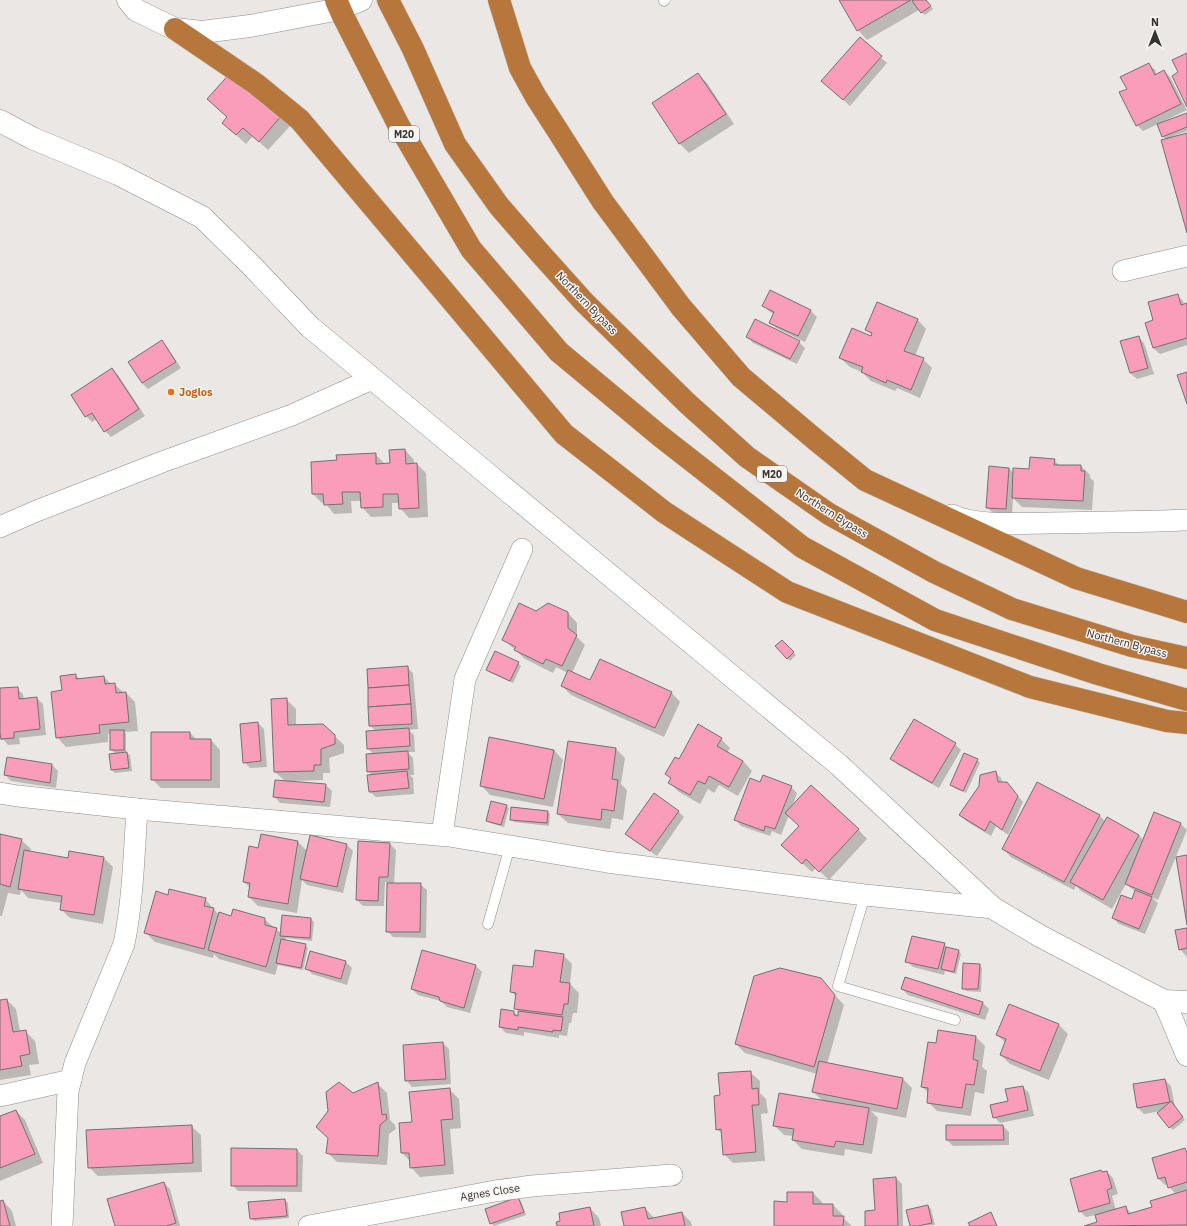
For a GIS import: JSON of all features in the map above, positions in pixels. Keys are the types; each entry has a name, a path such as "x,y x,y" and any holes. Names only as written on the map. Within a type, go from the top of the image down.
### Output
{"highway":[{"name":"Northern Bypass","path":"388,0 413,49 455,144 499,206 584,302 687,403 747,457 829,514 934,572 1012,609 1132,646 1187,658"},
{"path":"499,0 520,68 536,97 603,202 681,307 741,376 865,480 1076,578 1187,612"},
{"name":"M20","path":"340,8 398,124 471,249 559,352 660,436 802,548 935,620 1098,674 1187,700"},
{"path":"175,29 256,84 300,120 564,434 664,512 787,592 1030,686 1167,721 1187,723"}],"street":[{"path":"128,0 136,10 175,29 202,32 250,26 340,9 361,0"},
{"path":"0,121 32,138 118,174 202,217 250,264 310,327 839,765 993,908 1040,936 1164,1001 1187,1002"},
{"path":"1123,271 1187,256"},
{"path":"0,527 34,512 154,465 292,415 372,379"},
{"path":"817,441 879,477 959,518 995,524 1187,520"},
{"path":"442,835 465,680 522,549"},
{"path":"0,793 137,809 442,835 615,863 865,895 993,908"},
{"path":"62,1226 68,1091 75,1063 124,944 129,909 137,809"},
{"path":"1164,1001 1187,1054"},
{"path":"0,1096 71,1080"},
{"name":"Agnes Close","path":"309,1226 495,1191 532,1186 672,1175"}],"lane":[{"path":"488,924 510,846"},
{"path":"865,895 838,986 955,1020"}],"building":[{"path":"839,0 911,0 857,31"},
{"path":"926,0 931,6 921,13 912,1"},
{"path":"860,37 882,56 843,100 821,81"},
{"path":"1187,53 1187,107 1172,76 1178,72 1172,60"},
{"path":"1149,63 1155,75 1164,70 1181,104 1136,126 1119,92 1127,89 1120,77"},
{"path":"232,71 282,115 259,142 243,128 236,135 222,123 227,117 207,99"},
{"path":"698,73 726,114 679,144 652,103"},
{"path":"1187,113 1187,127 1162,137 1157,124"},
{"path":"1187,133 1187,233 1161,140"},
{"path":"770,290 811,310 798,336 769,323 774,312 762,306"},
{"path":"1178,294 1181,305 1187,303 1187,338 1153,348 1145,323 1153,320 1148,302"},
{"path":"877,302 918,319 904,351 924,358 911,390 887,380 886,383 861,372 863,367 839,358 852,328 871,336 872,333 865,330"},
{"path":"755,319 800,341 790,359 746,337"},
{"path":"1139,336 1148,368 1130,373 1120,341"},
{"path":"162,340 176,362 142,383 128,362"},
{"path":"112,368 139,409 104,432 92,413 85,417 71,395"},
{"path":"1187,372 1187,404 1177,375"},
{"path":"405,449 406,464 417,463 419,508 399,509 398,494 383,494 383,507 361,508 360,492 342,492 343,504 324,505 323,494 312,494 311,462 337,460 336,455 376,453 376,464 390,463 389,450"},
{"path":"1030,457 1055,459 1054,465 1081,465 1081,471 1085,471 1083,501 1012,498 1013,468 1029,469"},
{"path":"989,466 1009,468 1006,509 986,508"},
{"path":"519,603 536,611 548,603 568,612 568,628 577,635 562,666 546,659 543,664 514,650 516,647 502,640"},
{"path":"782,640 794,652 787,659 775,646"},
{"path":"495,651 519,662 510,681 486,670"},
{"path":"600,659 672,692 655,728 561,686 568,670 590,680"},
{"path":"408,666 409,685 368,688 367,669"},
{"path":"76,674 76,679 104,676 105,684 115,683 116,693 126,692 129,722 99,725 100,733 56,738 51,692 62,690 60,676"},
{"path":"409,685 411,704 368,707 368,688"},
{"path":"18,687 19,699 37,697 40,729 14,732 14,738 1,739 0,688"},
{"path":"287,698 288,725 323,724 335,735 335,744 321,749 321,765 314,765 314,771 274,772 271,699"},
{"path":"411,704 412,724 369,726 368,707"},
{"path":"914,719 956,743 932,783 890,759"},
{"path":"258,722 261,761 243,763 240,724"},
{"path":"698,724 722,738 717,746 743,761 729,787 709,776 705,784 698,781 690,795 668,783 671,778 665,774 675,757 679,759"},
{"path":"409,728 410,746 367,749 366,731"},
{"path":"110,730 124,730 124,750 110,750"},
{"path":"151,732 190,732 190,739 211,739 211,780 151,780"},
{"path":"489,737 554,750 544,799 480,786"},
{"path":"568,741 616,748 612,779 618,780 614,811 602,809 601,820 557,814"},
{"path":"408,751 409,769 367,772 366,754"},
{"path":"127,752 129,768 111,770 109,754"},
{"path":"964,753 978,759 963,791 950,785"},
{"path":"7,757 52,764 50,783 4,775"},
{"path":"407,771 409,788 369,792 367,775"},
{"path":"996,771 998,782 1007,782 1018,796 1002,830 990,821 985,831 959,815 979,786 980,775"},
{"path":"763,775 792,786 775,829 765,826 764,831 734,820 750,778 760,782"},
{"path":"275,780 326,784 324,802 273,797"},
{"path":"1037,782 1100,815 1064,882 1002,849"},
{"path":"811,785 859,829 819,872 806,859 802,864 781,845 799,826 785,813"},
{"path":"654,793 679,811 650,851 625,834"},
{"path":"491,801 507,805 501,825 486,821"},
{"path":"511,807 548,811 547,823 510,820"},
{"path":"1154,812 1181,823 1152,895 1125,884"},
{"path":"1107,817 1139,835 1103,900 1070,882"},
{"path":"0,834 22,839 10,887 0,884"},
{"path":"261,834 298,841 288,904 248,897 250,883 243,882 249,846 258,848"},
{"path":"310,835 347,844 337,887 300,879"},
{"path":"358,841 390,843 388,877 379,877 378,901 356,900"},
{"path":"24,850 68,858 69,851 104,857 94,915 60,910 62,896 18,889"},
{"path":"1187,855 1187,925 1176,857"},
{"path":"387,883 421,883 420,932 386,932"},
{"path":"169,889 206,898 204,906 214,908 204,949 144,933 156,891 168,895"},
{"path":"1135,890 1152,897 1139,929 1112,918 1121,895 1132,899"},
{"path":"233,909 265,918 265,925 277,928 266,967 208,950 219,912 231,916"},
{"path":"282,915 311,918 310,938 280,936"},
{"path":"1187,928 1187,948 1179,950 1175,930"},
{"path":"912,936 945,943 938,969 905,962"},
{"path":"281,939 306,944 301,968 276,963"},
{"path":"946,947 959,950 954,972 941,969"},
{"path":"422,950 476,965 464,1008 440,1001 439,997 411,989"},
{"path":"535,950 564,954 560,982 570,983 568,1004 564,1004 562,1015 514,1009 516,993 510,992 513,965 533,967"},
{"path":"310,951 346,961 341,979 305,969"},
{"path":"963,963 980,964 978,989 962,989"},
{"path":"780,968 821,978 835,995 814,1067 735,1044 754,976"},
{"path":"905,977 983,1002 979,1015 901,989"},
{"path":"7,999 13,1032 26,1030 30,1054 20,1056 22,1066 0,1070 0,1000"},
{"path":"1009,1004 1059,1024 1040,1071 1000,1055 1006,1039 996,1035"},
{"path":"501,1009 514,1011 514,1015 518,1016 518,1011 563,1017 561,1031 553,1030 553,1032 518,1027 518,1030 499,1027"},
{"path":"938,1030 976,1036 973,1059 978,1061 974,1085 966,1084 962,1108 927,1103 928,1088 921,1087 928,1042 936,1043"},
{"path":"443,1042 446,1079 405,1081 403,1045"},
{"path":"819,1061 903,1078 897,1109 812,1092"},
{"path":"751,1071 752,1089 758,1088 759,1105 752,1105 756,1152 723,1155 721,1129 716,1130 714,1096 720,1095 718,1073"},
{"path":"1165,1079 1170,1102 1137,1108 1133,1084"},
{"path":"339,1082 353,1093 378,1082 382,1115 386,1114 387,1119 380,1125 378,1156 326,1153 328,1138 316,1127 328,1111 326,1092"},
{"path":"1023,1086 1028,1110 993,1118 990,1105 1008,1101 1005,1089"},
{"path":"450,1088 453,1119 441,1120 445,1165 410,1168 409,1153 401,1153 399,1123 412,1122 409,1092"},
{"path":"779,1093 869,1108 863,1145 836,1141 834,1147 792,1140 794,1129 773,1126"},
{"path":"1171,1101 1183,1117 1169,1128 1157,1113"},
{"path":"16,1110 35,1154 0,1168 0,1116"},
{"path":"192,1125 193,1163 88,1168 86,1130"},
{"path":"946,1125 1003,1125 1004,1140 946,1140"},
{"path":"231,1148 297,1149 297,1186 231,1186"},
{"path":"1185,1148 1187,1153 1187,1182 1168,1188 1165,1177 1158,1179 1152,1158"},
{"path":"1101,1170 1102,1172 1107,1171 1112,1188 1107,1190 1110,1203 1079,1212 1070,1179"},
{"path":"896,1177 898,1226 865,1226 865,1211 875,1210 873,1179"},
{"path":"164,1182 176,1223 166,1226 115,1226 107,1199"},
{"path":"1187,1190 1187,1225 1084,1226 1097,1222 1095,1215 1126,1206 1128,1214 1152,1207 1150,1201"},
{"path":"787,1192 813,1192 813,1204 833,1204 833,1216 844,1216 843,1226 774,1226 774,1201 787,1202"},
{"path":"518,1197 524,1212 490,1224 485,1209"},
{"path":"285,1199 287,1216 250,1219 248,1202"},
{"path":"3,1200 10,1226 0,1226 0,1201"},
{"path":"928,1205 932,1223 910,1226 906,1210"},
{"path":"590,1207 594,1226 557,1226 556,1222 560,1221 559,1213"},
{"path":"645,1207 648,1219 682,1212 685,1226 624,1226 621,1212"},
{"path":"991,1212 997,1226 970,1226 968,1223"}],"place":[{"name":"Joglos","path":"171,392"}]}
